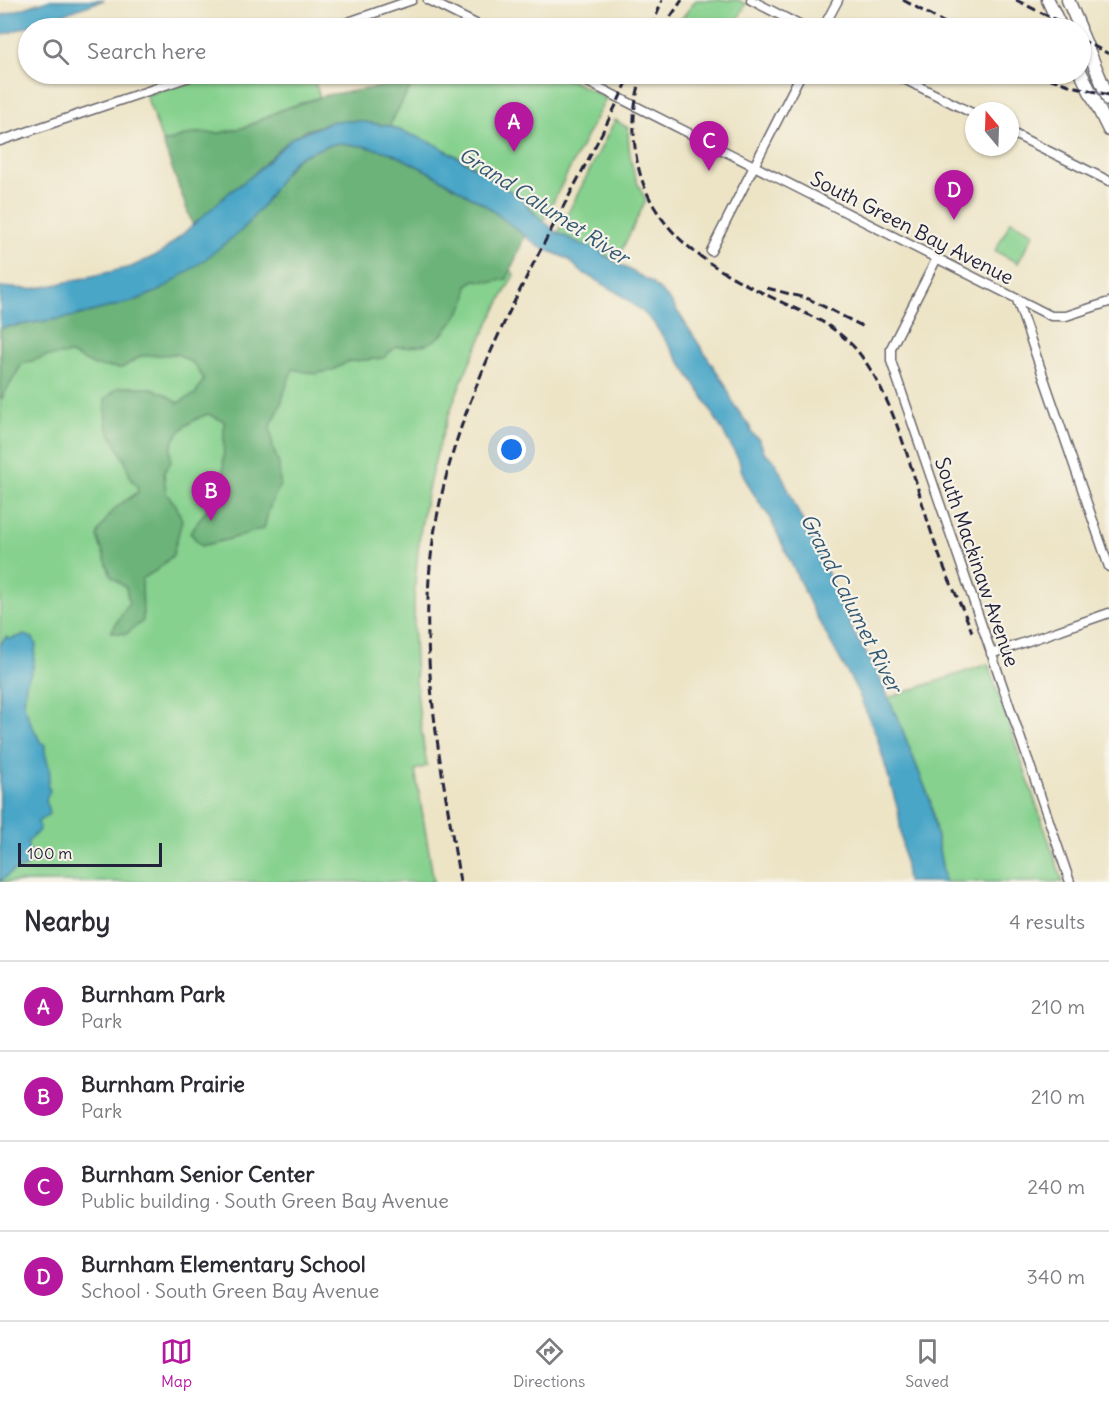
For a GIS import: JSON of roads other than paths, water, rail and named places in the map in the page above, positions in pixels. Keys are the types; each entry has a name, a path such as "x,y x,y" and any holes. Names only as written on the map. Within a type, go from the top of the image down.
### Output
{"main road":[{"path":"1048,0 1056,18"},
{"path":"1068,0 1075,18"},
{"path":"1091,56 1109,100"},
{"path":"1086,84 1109,130"}],"street":[{"path":"360,18 412,0"},
{"path":"428,0 464,18"},
{"path":"751,0 786,18"},
{"path":"828,18 838,0"},
{"path":"0,141 168,84"},
{"name":"South Green Bay Avenue","path":"592,84 1017,300 1109,567"},
{"path":"711,251 796,84"},
{"path":"914,84 965,110"},
{"path":"1019,136 1109,181"},
{"name":"South Mackinaw Avenue","path":"937,258 891,348 891,361 1070,882"},
{"path":"1017,300 1058,317 1109,302"},
{"path":"991,654 1109,613"}],"water":[{"path":"48,0 104,0 52,18 18,18 18,30 0,36 0,16"},
{"path":"334,121 359,121 389,126 435,144 488,175 521,199 556,232 598,249 605,256 651,282 670,300 725,384 734,405 750,427 751,432 760,441 764,452 773,459 782,475 854,633 876,670 930,800 945,882 907,882 898,810 877,737 857,690 814,612 769,516 746,481 739,460 701,393 653,322 618,293 580,271 568,259 538,246 485,205 431,173 392,153 340,143 326,146 297,158 242,230 161,290 134,301 71,317 0,328 0,287 30,289 50,286 131,267 161,253 230,192 252,176 293,137"},
{"path":"24,635 33,638 36,645 33,668 26,684 24,705 41,743 45,744 50,774 47,785 50,790 46,800 49,814 38,822 40,829 27,843 31,855 27,867 13,871 0,882 0,645 6,637 10,639"}],"railway":[{"path":"656,18 662,0"},
{"path":"670,18 682,0"},
{"path":"903,0 936,18"},
{"path":"1016,0 1052,18"},
{"path":"1091,45 1109,54"},
{"path":"460,882 437,741 430,670 428,598 435,527 451,458 474,392 502,327 626,84"},
{"path":"640,84 635,103 636,155 645,188 661,217 681,240 706,260 762,293 821,321 842,336 859,353 873,374 896,422 938,552 972,632"},
{"path":"1066,84 1109,95"},
{"path":"767,288 809,299 864,327"}],"place":[{"name":"Burnham Park","path":"514,152"},
{"name":"Burnham Senior Center","path":"709,171"},
{"name":"Burnham Elementary School","path":"954,220"},
{"name":"Burnham Prairie","path":"211,521"}],"water label":[{"name":"Grand Calumet River","path":"544,206"},
{"name":"Grand Calumet River","path":"851,603"}]}
